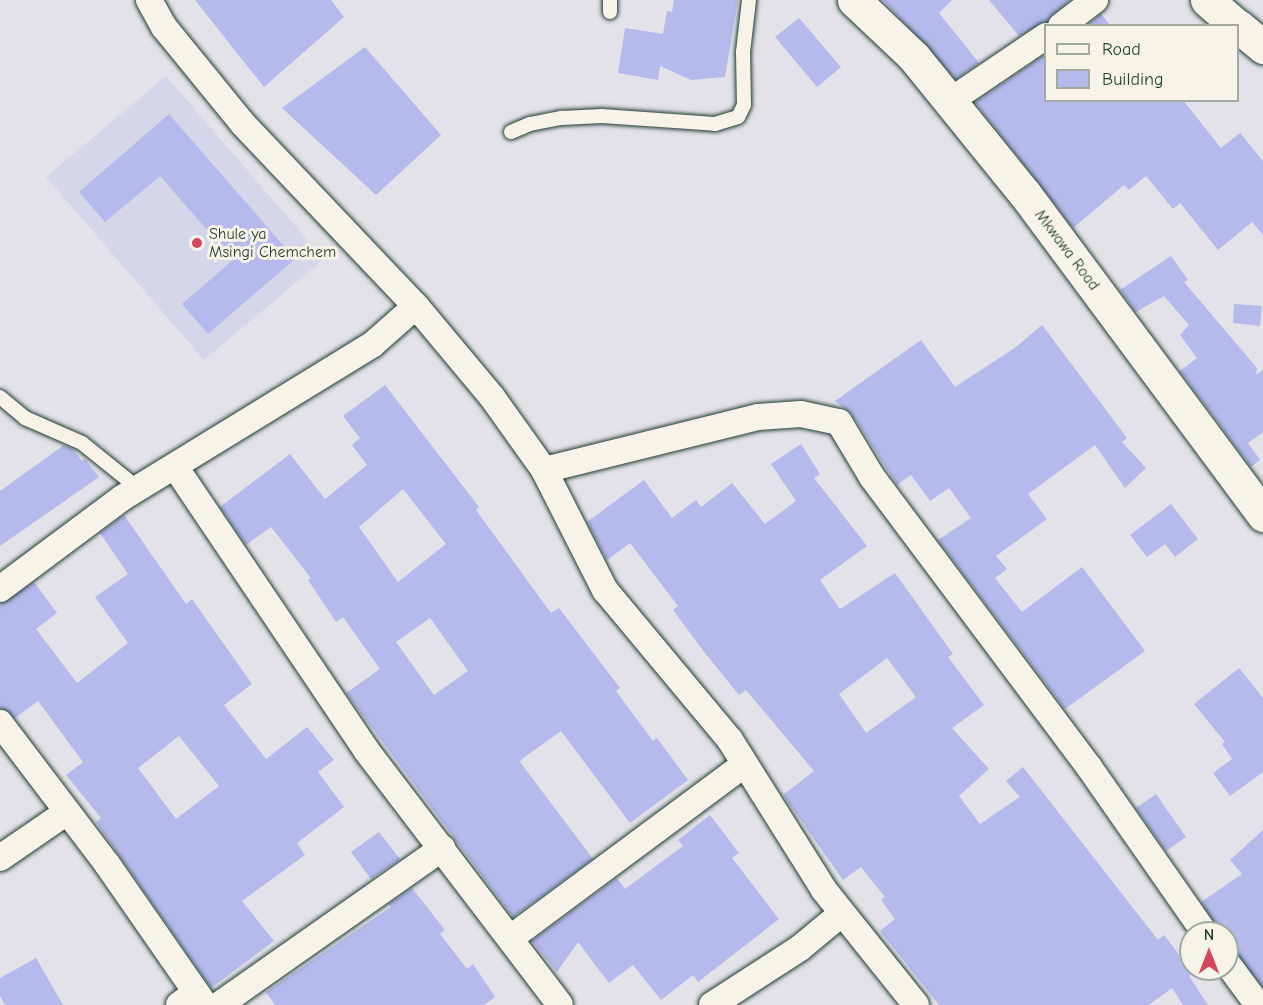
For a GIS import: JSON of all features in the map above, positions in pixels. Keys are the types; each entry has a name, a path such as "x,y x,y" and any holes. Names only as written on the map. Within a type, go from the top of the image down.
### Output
{"street":[{"path":"149,0 164,27 243,124 416,306 492,397 544,470 604,590 730,740 841,914 916,1005"},
{"name":"Mkwawa Road","path":"854,0 914,57 950,100 1040,214 1263,515"},
{"path":"1064,24 1095,0"},
{"path":"1207,0 1235,24"},
{"path":"1239,28 1263,48"},
{"path":"950,100 1044,37"},
{"path":"0,589 139,489 364,350 416,306"},
{"path":"544,470 758,417 801,414 839,422 872,477 1089,767 1197,921"},
{"path":"176,468 366,750 512,937 560,1005"},
{"path":"0,723 67,812 194,1001"},
{"path":"512,937 745,764"},
{"path":"0,858 67,812"},
{"path":"219,1005 442,848"},
{"path":"712,1005 800,948 841,914"},
{"path":"1239,979 1258,1005"}],"lane":[{"path":"511,132 530,123 562,118 602,116 715,124 738,117 744,105 742,52 749,0"},
{"path":"0,397 26,418 82,442 139,489"}],"shaded area":[{"path":"166,76 324,259 204,360 46,177"}],"building":[{"path":"195,0 331,0 344,17 264,87"},
{"path":"674,0 738,0 725,77 691,80 660,66 658,80 618,73 625,28 663,34 667,11 672,12"},
{"path":"883,0 952,0 939,13 979,63 956,79"},
{"path":"989,0 1070,0 1047,21 1019,36"},
{"path":"1101,14 1109,24 1088,24"},
{"path":"799,18 841,67 817,87 775,37"},
{"path":"365,47 441,135 376,195 282,108"},
{"path":"1044,55 1044,102 1185,102 1221,148 1240,133 1263,161 1263,235 1252,222 1218,250 1180,203 1173,209 1146,176 1129,190 1124,185 1073,228 975,102"},
{"path":"169,114 295,259 208,334 182,304 233,260 160,176 105,222 79,192"},
{"path":"1171,256 1188,280 1184,282 1257,368 1256,375 1263,370 1263,432 1248,443 1260,460 1251,467 1180,371 1197,358 1180,335 1189,325 1164,296 1136,312 1120,290"},
{"path":"1234,304 1262,306 1260,326 1233,323"},
{"path":"1042,325 1127,438 1122,442 1146,468 1125,488 1095,445 1028,494 1047,519 996,556 1007,569 995,578 1022,612 1082,567 1145,651 1065,709 938,540 971,518 949,488 930,501 911,475 897,485 852,414 835,401 921,340 955,387 1016,347"},
{"path":"385,385 479,507 476,510 551,613 559,608 620,688 616,691 653,741 657,738 688,780 630,823 561,731 522,759 520,762 593,859 513,917 346,693 380,669 343,617 336,622 308,580 311,578 271,527 246,545 220,507 290,454 325,499 367,465 352,445 360,438 343,416","holes":["403,489 446,544 398,582 359,527","430,618 468,671 434,695 396,642"]},
{"path":"801,444 820,474 814,478 867,546 820,580 840,609 895,573 953,654 948,657 984,705 952,728 989,769 959,796 980,824 1020,797 1006,781 1023,767 1158,940 1164,935 1179,955 1179,981 1192,981 1208,1005 1183,1005 1172,988 1149,1005 939,1005 880,931 895,919 881,900 885,897 861,867 843,880 783,795 814,771 746,690 739,695 705,653 673,610 678,606 630,543 607,560 587,522 644,480 672,518 696,500 701,507 732,483 765,524 796,501 771,464","holes":["887,658 916,697 866,733 839,694"]},
{"path":"64,445 73,449 82,461 85,459 99,477 0,546 0,491"},
{"path":"1171,504 1198,539 1175,557 1165,544 1147,557 1130,535"},
{"path":"124,515 186,604 192,599 252,684 224,705 266,759 307,727 334,760 318,772 344,807 297,843 305,855 242,901 274,941 211,988 96,822 101,818 66,775 83,762 38,701 15,718 0,708 0,604 34,582 57,613 36,629 77,683 128,643 95,597 128,574 100,533","holes":["179,736 219,786 176,819 138,768"]},
{"path":"1239,668 1263,698 1263,772 1230,796 1213,773 1232,759 1222,744 1225,742 1194,704"},
{"path":"1156,794 1186,837 1166,851 1136,808"},
{"path":"710,815 739,853 732,858 779,919 698,982 693,975 661,1000 633,965 609,983 578,942 557,972 532,941 617,878 625,889 683,846 678,840"},
{"path":"1263,830 1263,987 1239,958 1239,921 1213,921 1201,902 1242,874 1230,860"},
{"path":"379,832 400,859 371,879 351,852"},
{"path":"412,888 445,930 440,934 467,969 473,964 495,997 484,1005 275,1005 266,992 391,907 389,904"},
{"path":"36,958 63,1005 5,1005 0,996 0,978"}],"place":[{"name":"Shule ya Msingi Chemchem","path":"197,243"}]}
